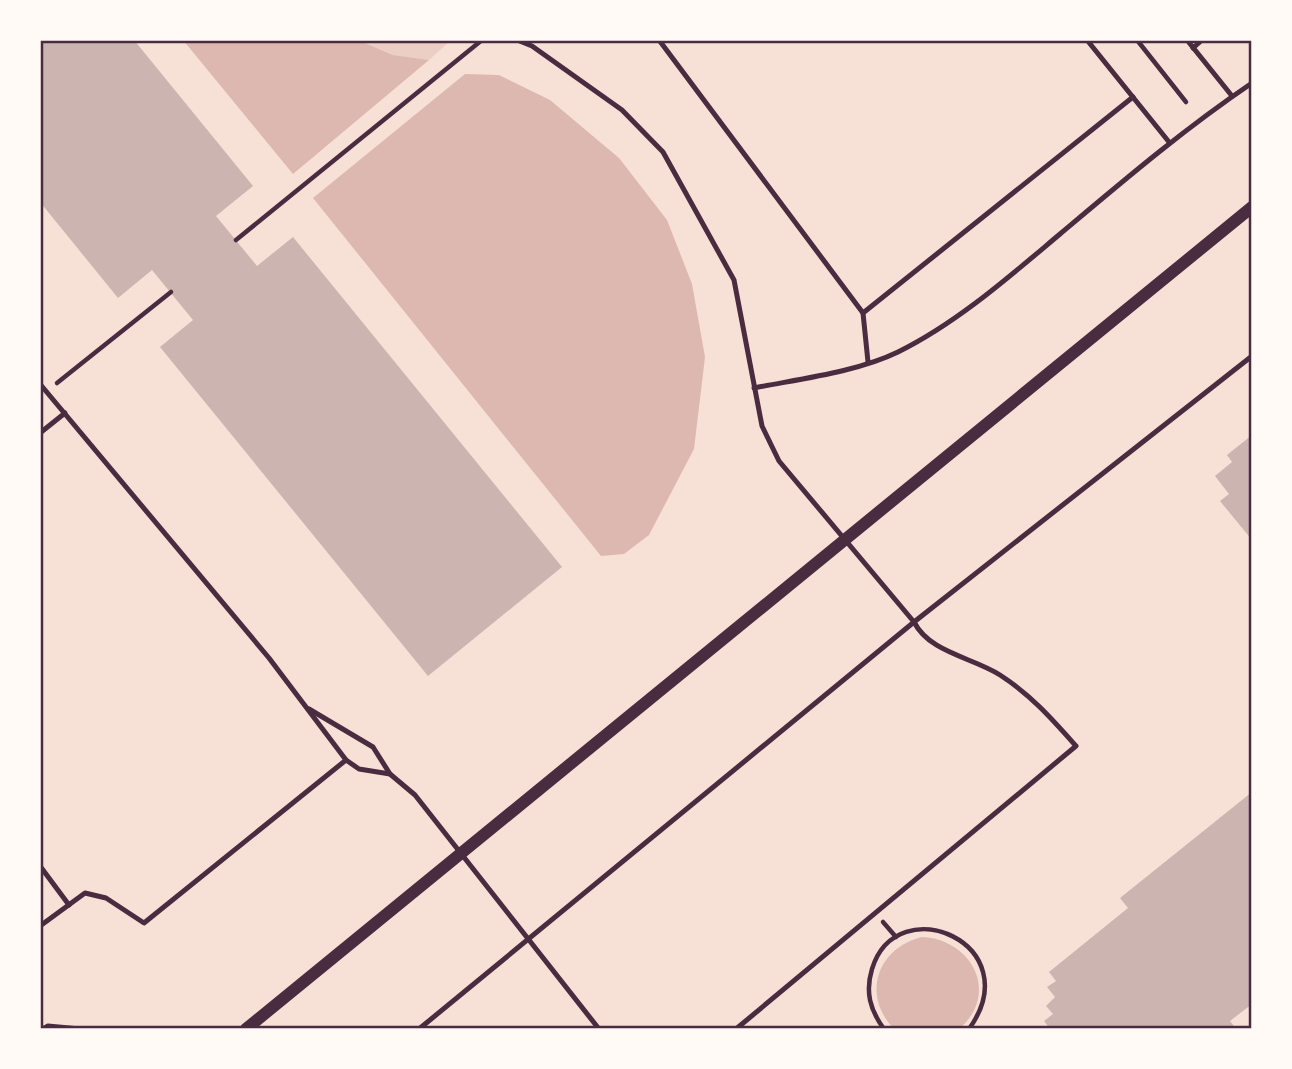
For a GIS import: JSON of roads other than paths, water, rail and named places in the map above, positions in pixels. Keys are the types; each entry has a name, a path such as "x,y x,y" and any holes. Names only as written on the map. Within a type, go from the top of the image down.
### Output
{"street":[{"path":"246,1029 1252,207"}],"lane":[{"path":"517,40 531,46 612,103 663,152 734,280 753,366 754,388 762,426 779,461 914,622 921,635 951,653 977,662 1034,699 1076,746 736,1029"},
{"path":"659,40 863,313 867,362"},
{"path":"1087,40 1169,142"},
{"path":"1186,40 1232,96"},
{"path":"1193,48 1202,40"},
{"path":"754,388 867,362 895,353 937,330 1024,264 1169,142 1252,83"},
{"path":"863,313 1133,97"},
{"path":"419,1029 914,622 1252,356"},
{"path":"40,384 306,707 346,760 359,769 390,774"},
{"path":"40,433 65,413"},
{"path":"306,707 373,747 390,774 415,795 459,855 599,1029"},
{"path":"40,926 85,893 106,898 144,923 346,760"},
{"path":"40,866 69,905"},
{"path":"43,1029 48,1026 80,1029"}]}
